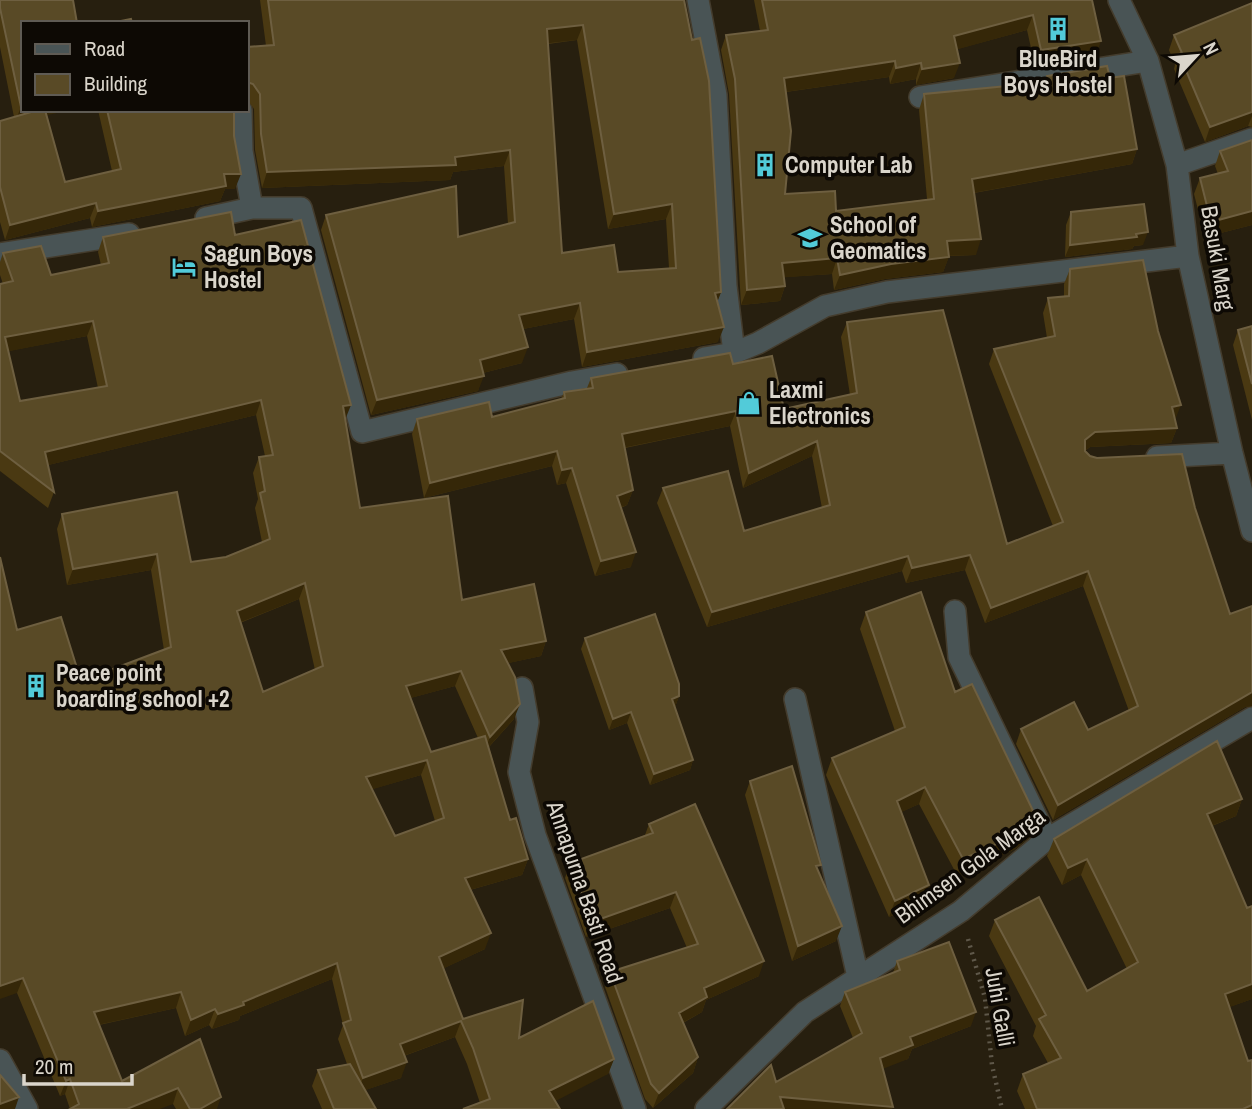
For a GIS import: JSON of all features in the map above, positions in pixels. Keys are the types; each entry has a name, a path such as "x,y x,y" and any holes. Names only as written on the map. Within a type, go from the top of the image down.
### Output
{"street":[{"path":"698,0 716,95 726,286 734,353"},
{"name":"Basuki Marg","path":"1119,0 1148,61 1177,165 1188,256 1252,531"},
{"path":"920,97 1148,61"},
{"path":"241,112 242,151 253,208"},
{"path":"1177,165 1252,138"},
{"path":"188,222 253,208 301,208 362,432 639,370"},
{"path":"0,254 149,231"},
{"path":"680,363 734,353 758,343 825,306 887,292 1188,256"},
{"path":"1142,458 1232,453"},
{"path":"955,611 959,657 1047,839"},
{"name":"Annapurna Basti Road","path":"522,688 528,722 519,772 535,835 635,1109"},
{"path":"795,699 858,977"},
{"name":"Bhimsen Gola Marga","path":"706,1109 805,1012 961,911 1047,839 1252,718"},
{"path":"0,1060 27,1109"}],"path":[{"name":"Juhi Galli","path":"961,911 985,998 992,1065 1002,1109"}],"building":[{"path":"0,0 73,0 77,21 21,21 21,107"},
{"path":"268,0 684,0 692,40 700,38 709,81 721,292 715,293 724,327 587,352 580,303 519,315 528,347 480,360 484,376 377,400 326,215 456,186 458,237 515,222 510,150 455,157 456,165 267,172 261,134 260,94 253,84 248,82 248,47 274,45","holes":["583,25 614,214 672,204 676,268 618,272 614,245 562,253 547,29"]},
{"path":"762,0 1092,0 1101,41 1041,50 1033,15 954,36 960,63 922,69 921,63 896,68 895,61 784,78 791,131 785,194 835,191 836,211 934,199 924,94 1048,82 1047,76 1107,66 1110,78 1124,76 1137,149 972,179 981,239 947,241 949,257 891,264 840,275 837,258 782,263 785,286 747,290 735,79 726,35 768,30"},
{"path":"1252,3 1252,112 1210,127 1179,54 1182,53 1174,35"},
{"path":"31,112 46,112 65,182 121,169 107,112 234,112 234,136 241,174 224,174 226,186 98,211 96,203 10,225 0,187 0,121"},
{"path":"1252,140 1252,211 1211,222 1200,178 1228,171 1220,151"},
{"path":"1144,204 1148,232 1136,234 1137,237 1070,245 1071,212"},
{"path":"231,212 235,235 301,220 351,405 343,406 360,508 448,496 462,600 534,584 546,641 501,650 515,677 520,704 490,737 461,671 406,686 431,752 485,736 510,820 516,818 528,859 465,878 491,933 439,957 463,1019 523,1000 519,1038 593,1001 614,1059 549,1091 560,1109 463,1109 490,1099 461,1021 400,1044 407,1062 363,1078 343,1023 351,1020 337,963 243,1002 244,1005 218,1014 215,1009 191,1020 181,992 94,1012 122,1081 200,1039 221,1097 200,1109 190,1109 178,1088 127,1109 70,1109 79,1104 70,1079 66,1081 23,978 0,986 0,557 17,630 61,617 81,681 171,647 157,554 73,569 62,514 177,492 191,562 226,557 270,539 260,493 265,491 259,457 273,455 261,400 45,452 54,492 0,451 0,284 13,281 3,253 41,246 51,275 109,263 103,237","holes":["93,321 107,386 20,401 5,337","305,583 323,666 263,692 237,611","427,760 444,818 395,836 366,777"]},
{"path":"1143,260 1158,331 1181,405 1172,407 1177,428 1095,432 1085,440 1085,451 1097,458 1182,454 1195,508 1230,614 1252,606 1252,692 1058,805 1021,729 1074,702 1088,730 1138,706 1088,571 991,608 970,555 912,568 908,556 712,612 663,488 728,471 744,531 830,505 817,441 749,473 736,411 622,434 633,490 617,496 636,552 601,561 572,468 562,470 557,451 430,483 417,419 489,402 492,417 565,398 564,392 593,388 591,378 730,353 733,364 772,356 784,409 857,393 847,322 943,310 1007,544 1063,522 994,349 1055,336 1048,298 1069,296 1070,269"},
{"path":"1252,326 1252,384 1238,330"},
{"path":"921,592 955,692 972,684 1037,819 1021,833 963,859 925,787 897,801 929,885 895,901 832,758 905,727 866,612"},
{"path":"655,614 679,684 679,696 672,699 693,760 654,774 631,712 613,719 585,638"},
{"path":"1217,741 1242,799 1207,814 1247,908 1252,906 1252,984 1225,994 1248,1061 1252,1060 1252,1105 1243,1109 1037,1109 1023,1074 1061,1058 1039,1019 1046,1015 995,920 1039,897 1087,991 1138,962 1087,859 1068,868 1054,839"},
{"path":"792,766 821,865 816,866 842,926 798,946 750,781"},
{"path":"695,804 764,961 704,988 707,997 679,1013 698,1057 659,1093 651,1084 610,972 698,944 676,892 592,922 570,863 653,833 649,824"},
{"path":"949,942 976,1012 910,1037 913,1045 880,1058 893,1107 780,1097 784,1109 727,1109 771,1065 776,1082 862,1033 845,992 900,970 897,961"},
{"path":"350,1064 376,1109 334,1109 318,1070"},
{"path":"0,1075 19,1097 0,1104"}],"place":[{"name":"BlueBird Boys Hostel","path":"1058,29"},
{"name":"Computer Lab","path":"765,165"},
{"name":"School of Geomatics","path":"810,238"},
{"name":"Sagun Boys Hostel","path":"184,267"},
{"name":"Laxmi Electronics","path":"749,403"},
{"name":"Peace point boarding school +2","path":"36,686"}]}
